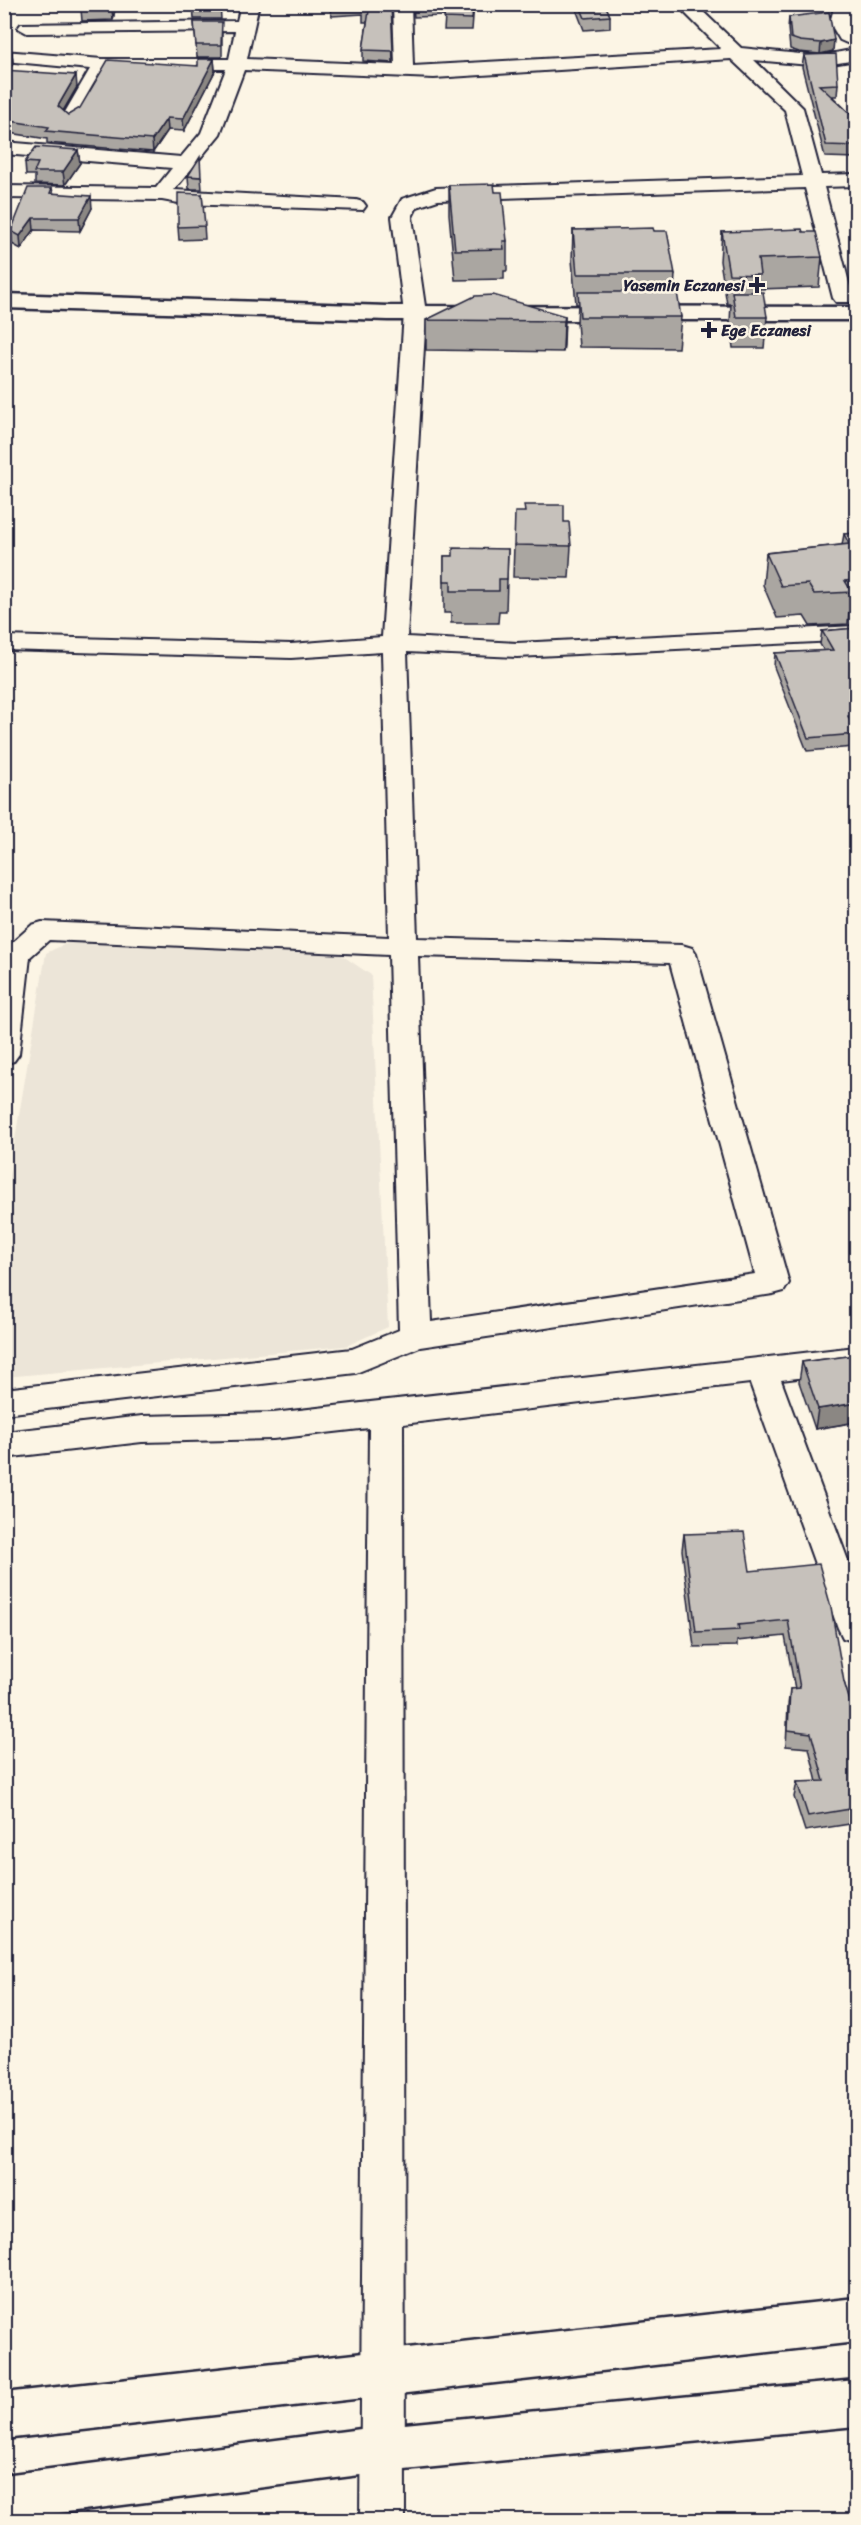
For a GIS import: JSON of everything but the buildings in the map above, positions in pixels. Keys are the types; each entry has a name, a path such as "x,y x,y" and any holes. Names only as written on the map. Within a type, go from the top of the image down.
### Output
{"main road":[{"path":"4,286 415,304"},
{"path":"4,301 415,304 852,303"},
{"path":"4,2416 384,2371 856,2320"},
{"path":"4,2499 384,2449 856,2403"}],"street":[{"path":"28,4 27,28 13,57 102,64 237,64 445,72 736,53 820,61 837,60 856,54"},
{"path":"161,194 210,134 237,64 250,4"},
{"path":"402,4 404,71"},
{"path":"684,4 794,108 812,180 852,303"},
{"path":"844,4 839,23 846,36 856,42"},
{"path":"27,28 246,26"},
{"path":"70,119 102,64"},
{"path":"4,148 188,163"},
{"path":"416,1336 394,644 415,304 402,217 409,203 436,194 856,180"},
{"path":"4,192 161,194 184,198 356,206"},
{"path":"4,643 291,651 394,644 518,650 856,633"},
{"path":"4,1054 16,954 42,931 403,947 682,954 774,1283 416,1336 356,1361 4,1402"},
{"path":"4,1445 142,1430 273,1425 856,1359"},
{"path":"761,1370 856,1628"},
{"path":"382,2520 386,1413"}],"shaded area":[{"path":"80,937 337,952 371,975 388,1327 346,1346 5,1377 5,1199 46,953"}],"place":[{"name":"Yasemin Eczanesi","path":"757,285"},
{"name":"Ege Eczanesi","path":"709,330"}]}
